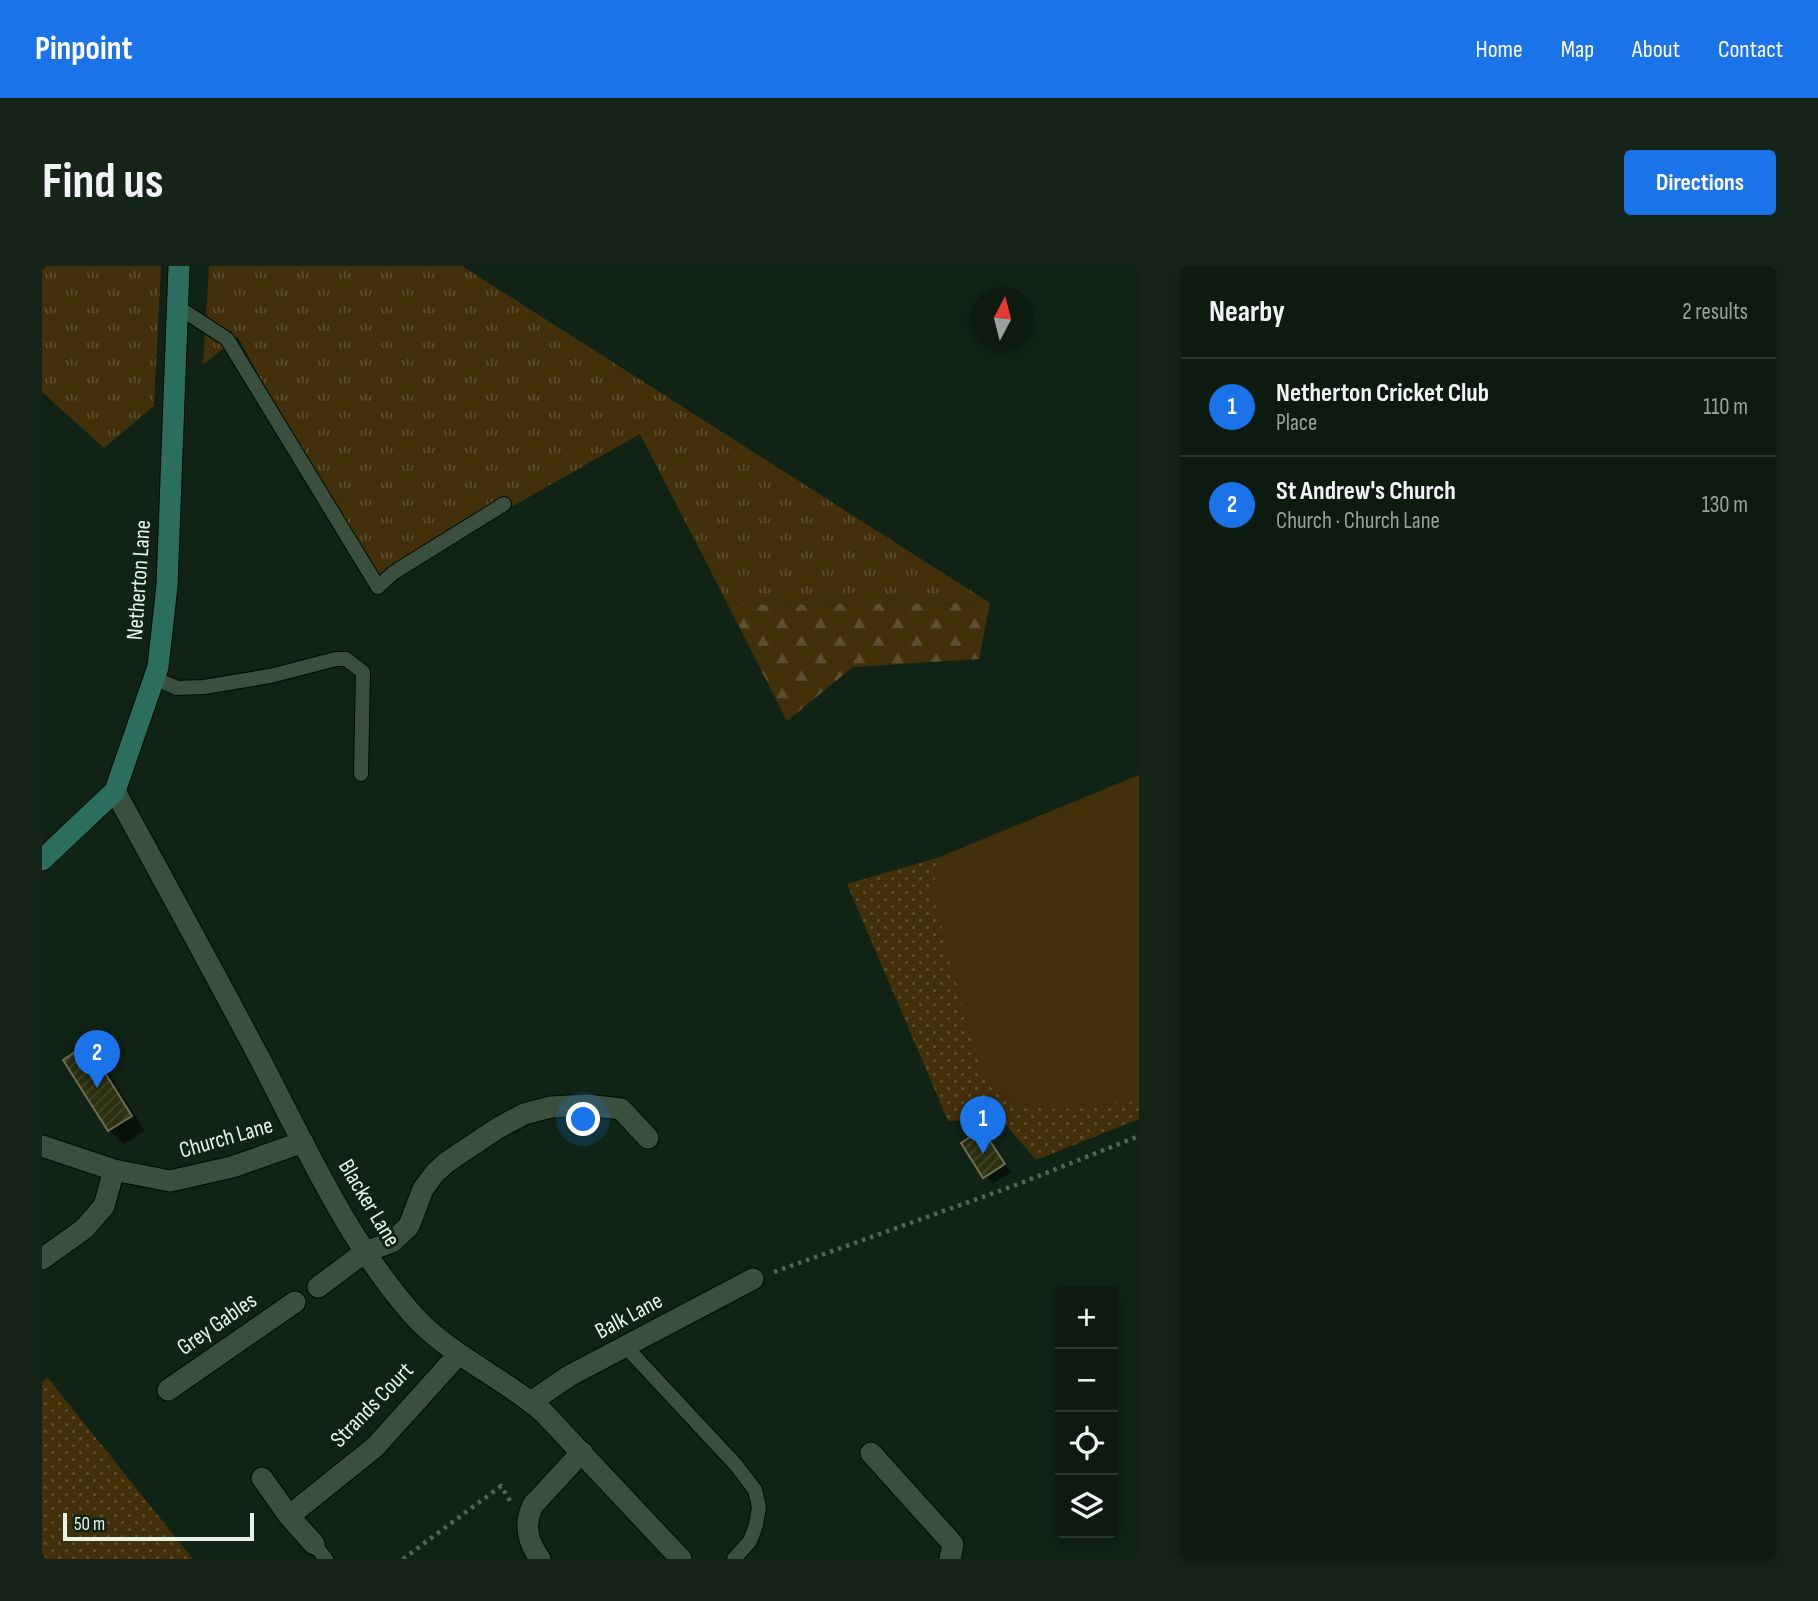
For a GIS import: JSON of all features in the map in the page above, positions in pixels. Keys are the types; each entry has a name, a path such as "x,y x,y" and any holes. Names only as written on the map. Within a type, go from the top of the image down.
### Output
{"main road":[{"name":"Netherton Lane","path":"42,860 115,791 158,667 167,586 179,266"}],"street":[{"name":"Blacker Lane","path":"115,791 365,1252 414,1316 458,1354 531,1402 582,1452 681,1559"},
{"path":"318,1286 365,1252 391,1242 409,1226 423,1189 447,1163 524,1114 551,1107 587,1105 621,1109 648,1139"},
{"name":"Church Lane","path":"42,1146 114,1170 170,1181 232,1167 303,1142"},
{"path":"42,1259 84,1229 104,1206 114,1170"},
{"name":"Balk Lane","path":"531,1402 569,1376 753,1279"},
{"name":"Grey Gables","path":"168,1390 295,1302"},
{"name":"Strands Court","path":"289,1516 375,1447 458,1354"},
{"path":"540,1559 530,1544 528,1515 533,1505 582,1452"},
{"path":"871,1452 953,1544 950,1559"},
{"path":"262,1478 289,1516 320,1551"}],"lane":[{"path":"178,307 227,339 378,587 393,573 505,504"},
{"path":"154,678 177,688 204,687 346,659 363,672 361,774"},
{"path":"626,1348 736,1465 755,1490 759,1507 756,1525 750,1541 734,1559"}],"path":[{"path":"753,1279 862,1242 1139,1136"},
{"path":"403,1559 501,1486 516,1509 528,1515"}],"green space":[{"path":"42,266 161,266 154,406 104,448 42,392"},
{"path":"209,266 462,266 990,603 728,605 640,434 372,586 238,337 203,365"},
{"path":"990,603 979,659 853,667 787,721 728,605"},
{"path":"1139,775 1139,1119 1036,1160 1000,1118 948,1121 847,884 940,857"},
{"path":"1139,775 1139,1101 1061,1109 1017,1105 989,1086 974,1051 932,890 940,857"},
{"path":"47,1377 193,1559 42,1559 42,1382"}],"building":[{"path":"87,1044 132,1116 108,1131 63,1060"},
{"path":"982,1129 1005,1164 983,1178 961,1143"}],"place":[{"name":"St Andrew's Church","path":"97,1088"},
{"name":"Netherton Cricket Club","path":"983,1154"}]}
